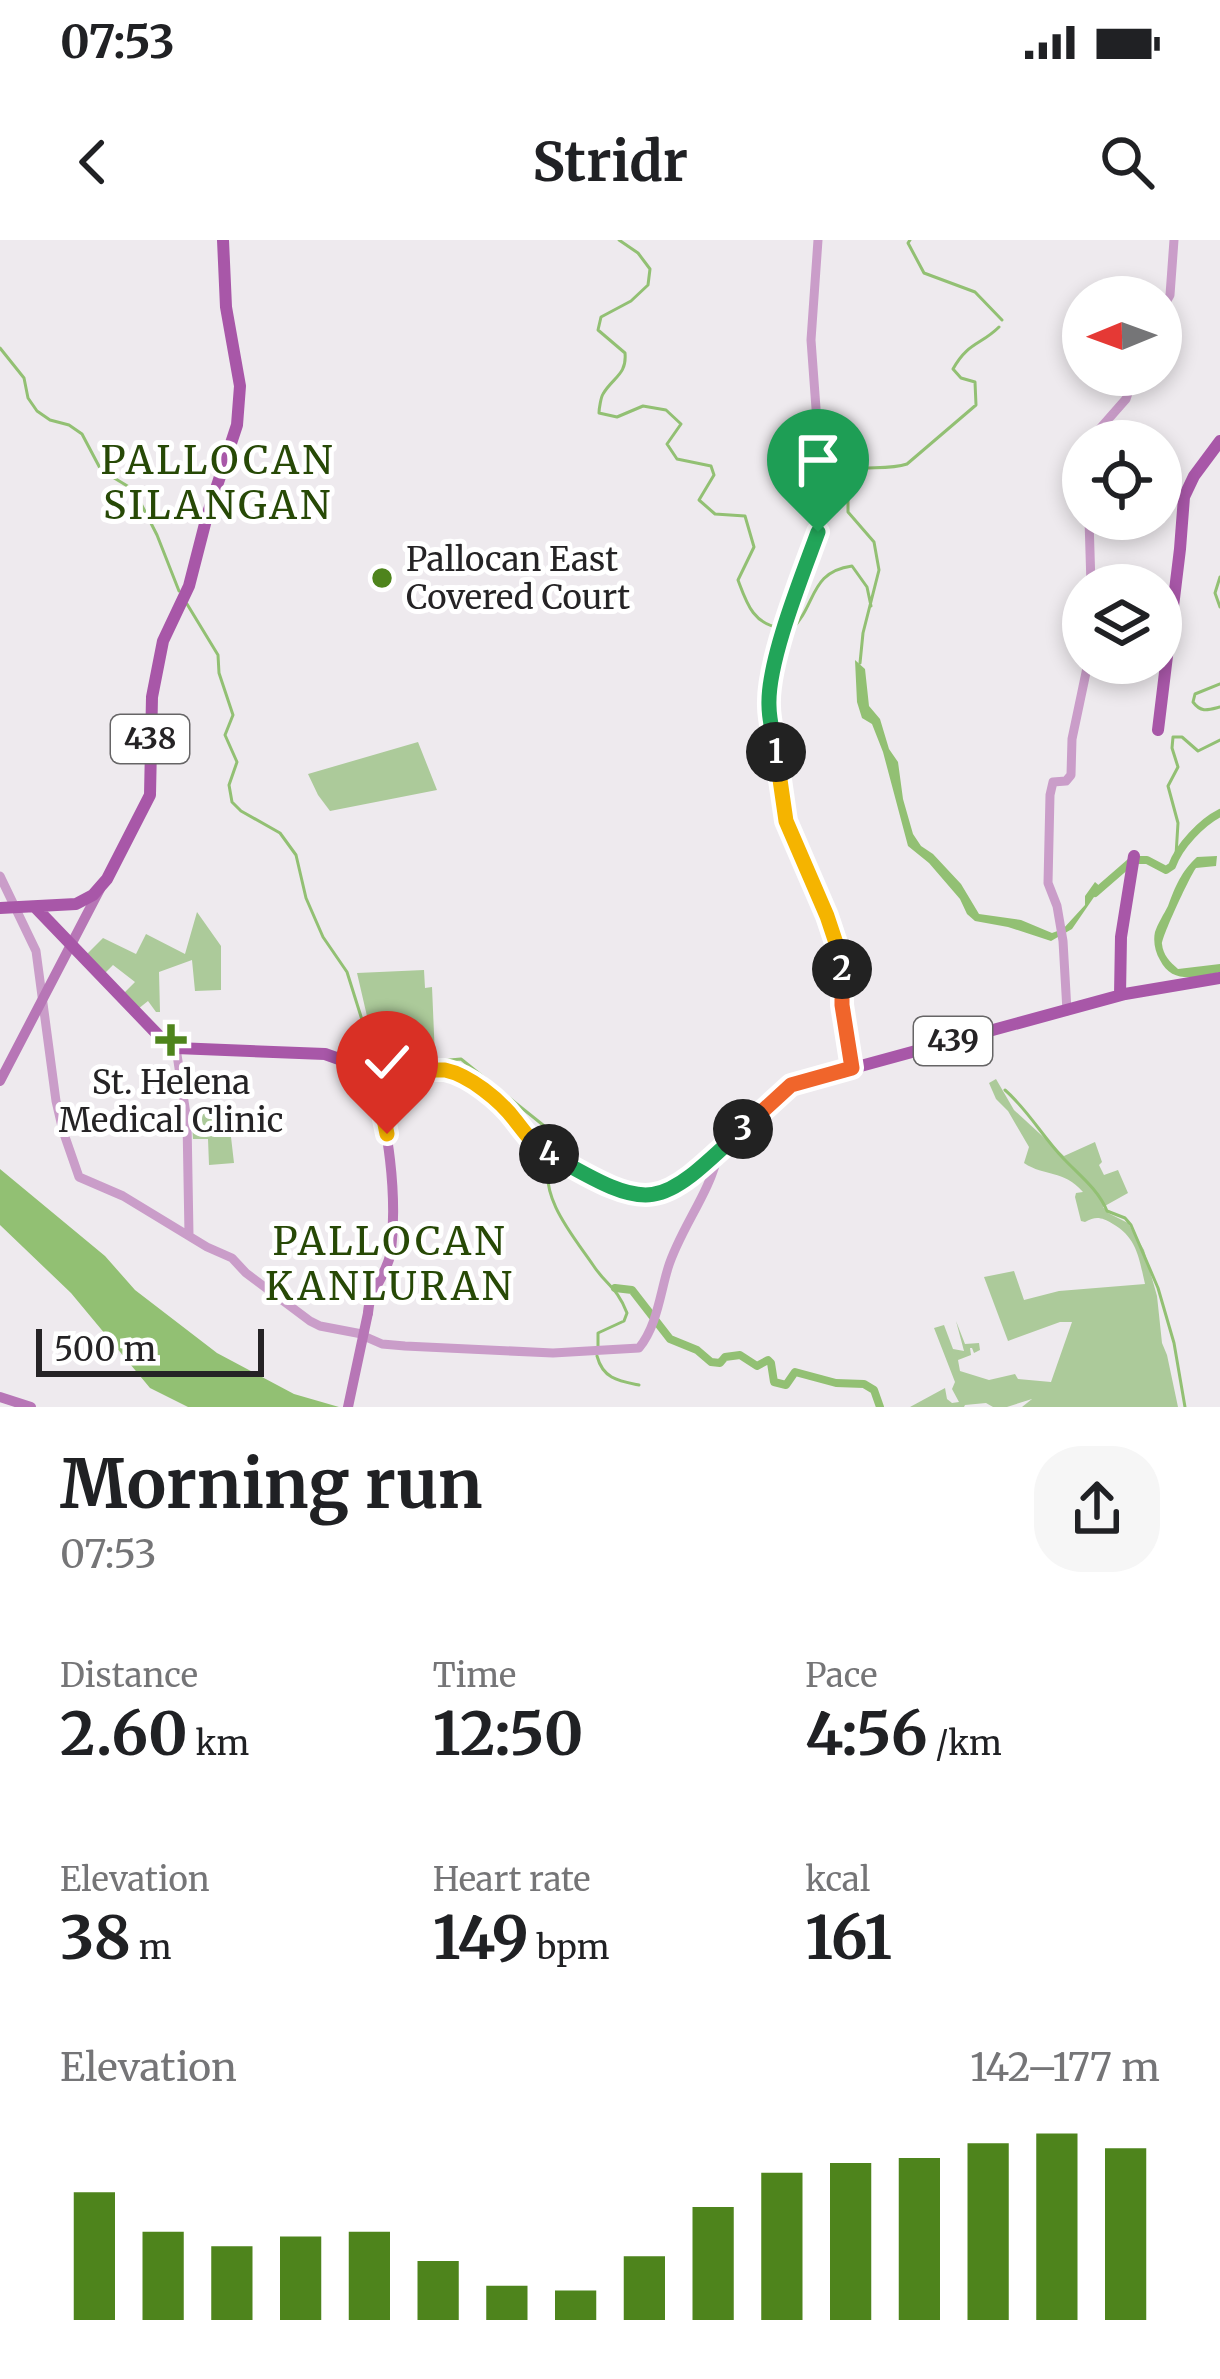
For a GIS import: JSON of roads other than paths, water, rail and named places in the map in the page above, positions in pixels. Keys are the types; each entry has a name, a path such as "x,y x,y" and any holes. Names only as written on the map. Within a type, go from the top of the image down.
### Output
{"main road":[{"name":"438","path":"100,890 150,795 153,687 165,634 182,600 238,417 239,371 226,307 223,240"},
{"path":"1158,730 1184,497 1220,441"},
{"path":"1120,995 1120,937 1133,863"},
{"path":"0,908 76,904 100,890"},
{"path":"0,1081 100,890"},
{"path":"36,908 176,1048"},
{"name":"439","path":"176,1048 325,1054 374,1070 455,1072 497,1102 532,1143 622,1192 648,1197 670,1191 718,1154 791,1085 1120,995 1220,978"},
{"path":"348,1407 370,1298 390,1258 391,1155 374,1070"},
{"path":"0,1397 31,1407"}],"street":[{"path":"818,240 811,340 821,518 777,655 769,705 786,821 842,961 842,1005 852,1068"},
{"path":"1171,276 1174,240"},
{"path":"1108,420 1127,396"},
{"path":"1066,1011 1063,941 1048,883 1050,791 1053,782 1066,781 1071,775 1072,739 1084,684"},
{"path":"0,876 36,951 56,1102 79,1177 123,1196 232,1258 320,1326 405,1346 554,1353 639,1348 718,1154"},
{"path":"176,1048 188,1127 189,1235"}],"waterway":[{"path":"619,240 650,269 648,285 631,301 601,317 598,330 625,353 625,360 603,394 599,413 617,417 643,406 666,410 681,424 667,444 677,459 711,466 714,475 699,500 715,514 745,516 754,547 738,580 757,617 781,628"},
{"path":"910,240 924,273 975,292 1002,320"},
{"path":"860,663 879,570 874,542 848,512 852,469 907,464 976,405 975,382 961,378 953,369 969,349 999,327"},
{"path":"0,348 24,378 28,398 37,411 82,434 101,470 134,490 179,591"},
{"path":"791,630 821,582 838,569 852,566 867,587 871,606"},
{"path":"1220,577 1215,593 1220,607"},
{"path":"187,604 218,655 233,715 225,735 237,762 229,785 232,802 280,833 296,855 306,898 323,937 347,972 374,1058 383,1064"},
{"path":"1220,684 1195,694 1193,702 1202,709 1220,707"},
{"path":"1176,855 1178,823 1168,786 1178,767 1173,737 1182,737 1198,751 1220,740"},
{"path":"1095,893 1133,860 1147,860 1166,870 1192,835 1220,813"},
{"path":"392,1065 461,1059 553,1133 553,1150"},
{"path":"1005,1090 1107,1211 1131,1225 1158,1288 1185,1407"},
{"path":"550,1160 549,1188 560,1216 627,1313 624,1321 598,1333 598,1347"},
{"path":"615,1288 632,1290 670,1339 697,1350 711,1362 740,1355 757,1366 768,1360 774,1382 786,1385 795,1372 836,1383 864,1384 874,1390 880,1407"},
{"path":"597,1356 608,1374 639,1385"}],"place":[{"name":"Pallocan East Covered Court","path":"382,578"},
{"name":"St. Helena Medical Clinic","path":"171,1040"}],"district":[{"name":"PALLOCAN SILANGAN","path":"218,482"},
{"name":"PALLOCAN KANLURAN","path":"390,1264"}]}
